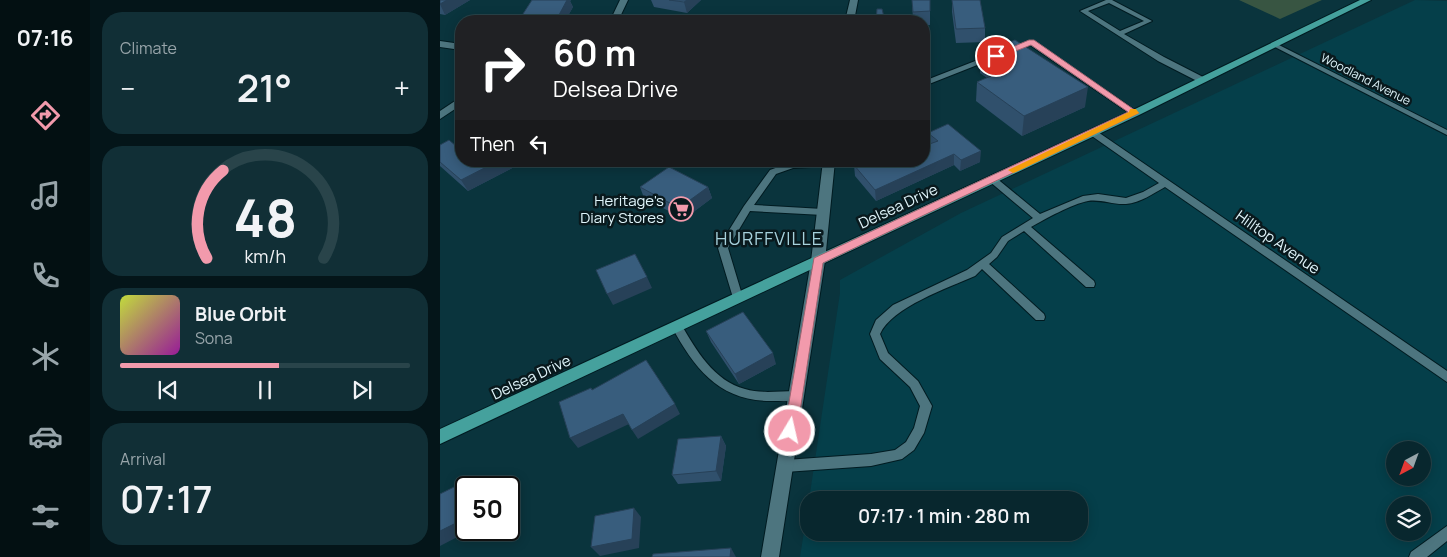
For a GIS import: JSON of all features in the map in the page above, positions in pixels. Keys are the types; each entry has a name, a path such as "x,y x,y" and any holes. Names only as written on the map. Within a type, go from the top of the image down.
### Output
{"main road":[{"path":"617,15 624,0"},
{"path":"851,15 854,0"},
{"name":"Delsea Drive","path":"440,438 1135,113 1367,0"},
{"path":"440,44 455,46"},
{"path":"440,116 455,105"},
{"path":"770,557 818,261 828,167"}],"lane":[{"path":"1120,33 1148,21 1109,1 1083,11 1161,59 1202,80"},
{"path":"1004,52 1031,42 1135,113"},
{"name":"Woodland Avenue","path":"1275,45 1447,133"},
{"path":"930,82 996,56"},
{"name":"Hilltop Avenue","path":"1092,132 1447,377"},
{"path":"738,298 723,248 747,208 773,172 787,167"},
{"path":"992,179 1039,218"},
{"path":"785,466 871,460 898,455 910,446 920,429 926,406 914,384 884,356 875,334 880,323 897,308 971,273 994,255 1005,239 1039,218 1084,199 1098,197 1126,201 1146,194 1165,183"},
{"path":"747,208 823,212"},
{"path":"1024,226 1090,284"},
{"path":"983,264 1040,317"},
{"path":"677,327 697,360 726,387 746,395 796,396"},
{"path":"1416,557 1447,533"}],"shaded area":[{"path":"1415,0 1447,1 1447,557 800,557 802,541 1088,541 1088,491 810,491 840,293 840,280 961,213"}],"green space":[{"path":"1239,0 1322,0 1280,19"}],"building":[{"path":"532,0 567,0 559,15 522,15"},
{"path":"669,0 687,0 684,2"},
{"path":"912,0 930,0 930,11 913,12"},
{"path":"952,0 980,0 985,28 956,29"},
{"path":"877,9 882,9 884,15 876,15"},
{"path":"1015,40 1088,87 1024,116 977,82 1005,70 980,54"},
{"path":"948,124 981,151 961,160 954,154 930,165 930,144 938,141 930,135 930,132"},
{"path":"449,140 455,145 455,167 486,167 461,180 440,162 440,145"},
{"path":"669,167 708,187 679,208 640,187"},
{"path":"856,167 925,167 875,190"},
{"path":"635,254 647,277 607,294 596,270"},
{"path":"743,312 773,353 735,374 706,331"},
{"path":"646,360 675,404 632,430 623,414 570,438 559,402 591,388 592,390"},
{"path":"721,436 716,471 672,475 678,439"},
{"path":"455,486 455,524 440,531 440,494"},
{"path":"634,508 632,539 591,547 595,516"},
{"path":"731,548 730,557 652,557 653,554"}],"slow traffic":[{"path":"1013,170 1135,113 1133,111"}],"place":[{"name":"Heritage's Diary Stores","path":"681,209"}],"district":[{"name":"HURFFVILLE","path":"769,238"}],"route":[{"path":"790,431 818,261 1135,113 1031,42 996,56"}]}
